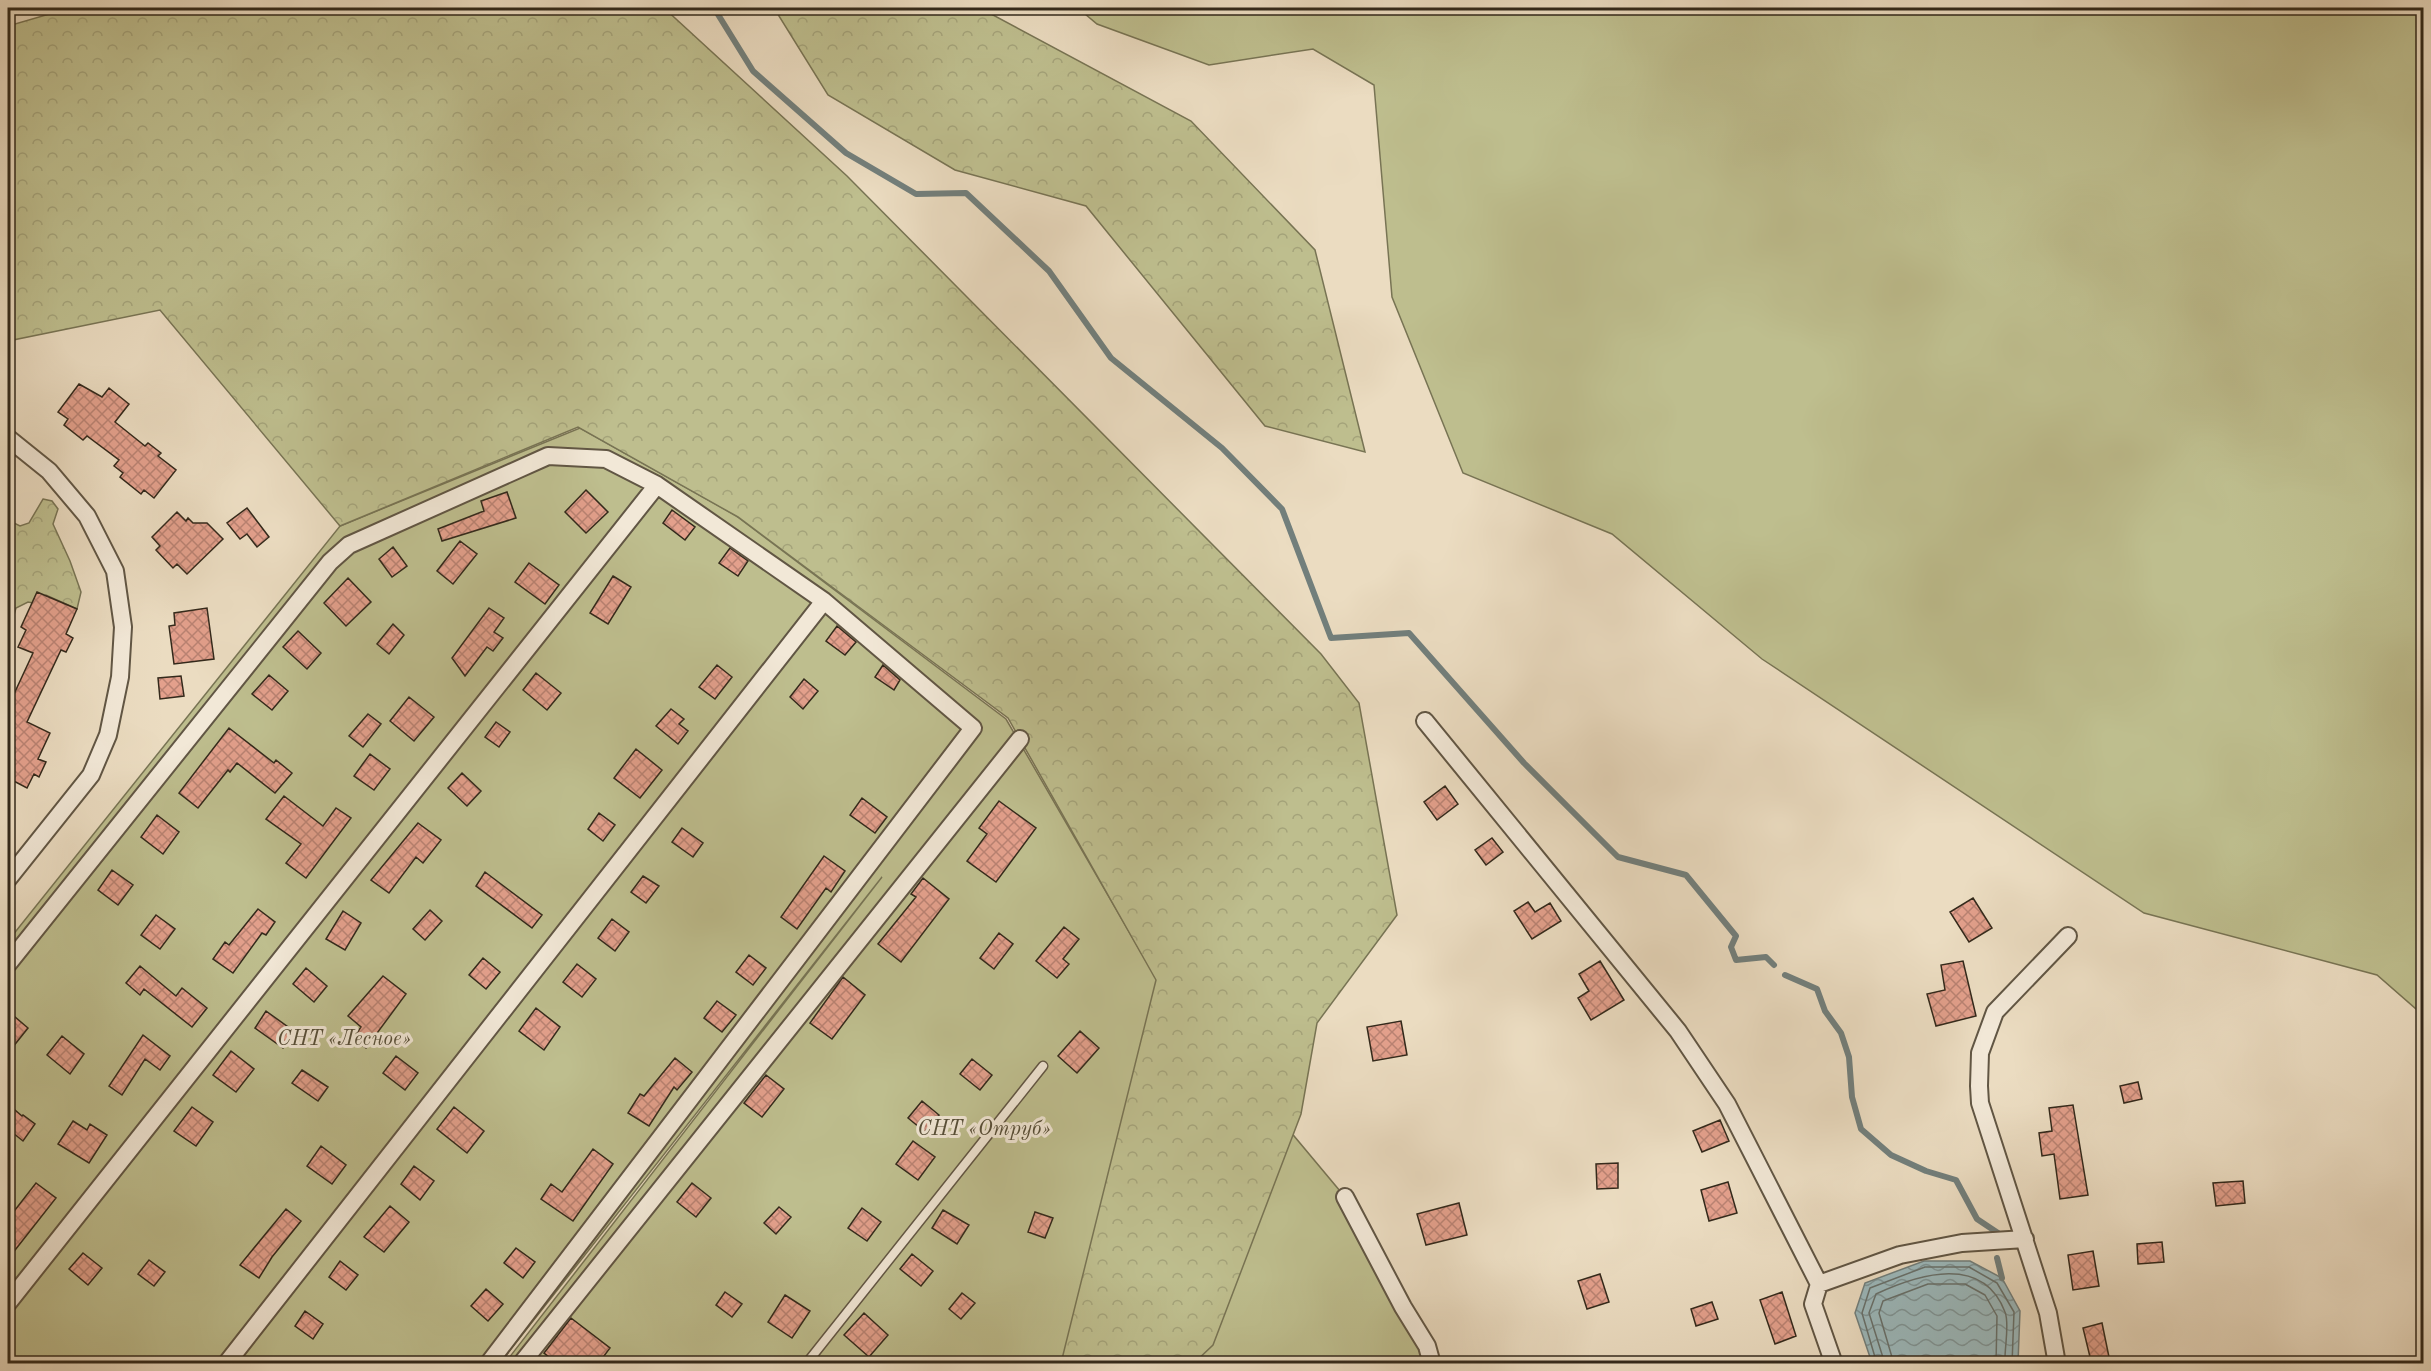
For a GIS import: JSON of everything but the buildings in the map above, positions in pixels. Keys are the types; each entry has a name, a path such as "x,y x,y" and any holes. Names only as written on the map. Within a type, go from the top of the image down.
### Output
{"street":[{"path":"8,438 49,471 87,516 115,572 123,627 120,677 108,735 91,775 13,862 8,879"},
{"path":"8,964 330,562 349,545 548,456 606,459 657,485 824,601 972,728 488,1364"},
{"path":"8,1303 657,485"},
{"path":"226,1364 824,601"},
{"path":"1425,721 1678,1031 1727,1104 1820,1284 1813,1304 1834,1364"},
{"path":"521,1364 1020,739"},
{"path":"2057,1364 2048,1313 1980,1103 1980,1053 1995,1012 2068,936"},
{"path":"1345,1197 1402,1307 1427,1346 1432,1364"},
{"path":"1820,1284 1900,1255 1962,1243 2025,1239"}],"lane":[{"path":"806,1364 1043,1066"}],"green space":[{"path":"70,8 664,8 847,176 1321,654 1359,703 1397,915 1317,1023 1301,1114 1213,1345 1194,1363 1061,1363 1156,980 1008,718 738,517 578,427 340,526 160,310 8,341 8,26"},
{"path":"774,8 980,8 1191,121 1315,250 1365,452 1265,426 1086,206 955,170 828,95"},
{"path":"1078,8 2423,8 2423,1015 2377,975 2144,913 1762,659 1612,534 1463,473 1392,297 1374,85 1313,49 1209,65 1097,24"},
{"name":"СНТ «Лесное»","path":"580,428 735,515 1006,719 1142,954 1345,1197 1432,1363 505,1363 882,877 500,1363 8,1363 8,941 340,526"},
{"path":"43,499 52,501 58,509 53,524 81,592 77,609 46,595 33,603 28,602 16,608 14,615 8,619 8,529 12,522 20,526 29,523"}],"water":[{"path":"1924,1261 1970,1261 2002,1278 2020,1311 2018,1363 1872,1363 1855,1313 1865,1283"}],"waterway":[{"path":"714,8 753,71 846,153 916,194 966,193 1049,271 1111,358 1222,448 1282,509 1331,638 1409,633 1524,763 1618,857 1686,875 1736,936 1731,947 1736,960 1766,957 1774,965"},
{"path":"1785,975 1817,989 1825,1011 1841,1033 1849,1057 1852,1097 1861,1129 1891,1155 1926,1171 1956,1180 1977,1219 1998,1233"},
{"path":"1997,1258 2002,1278"}],"park label":[{"name":"СНТ «Отруб»","path":"984,1129"}]}
